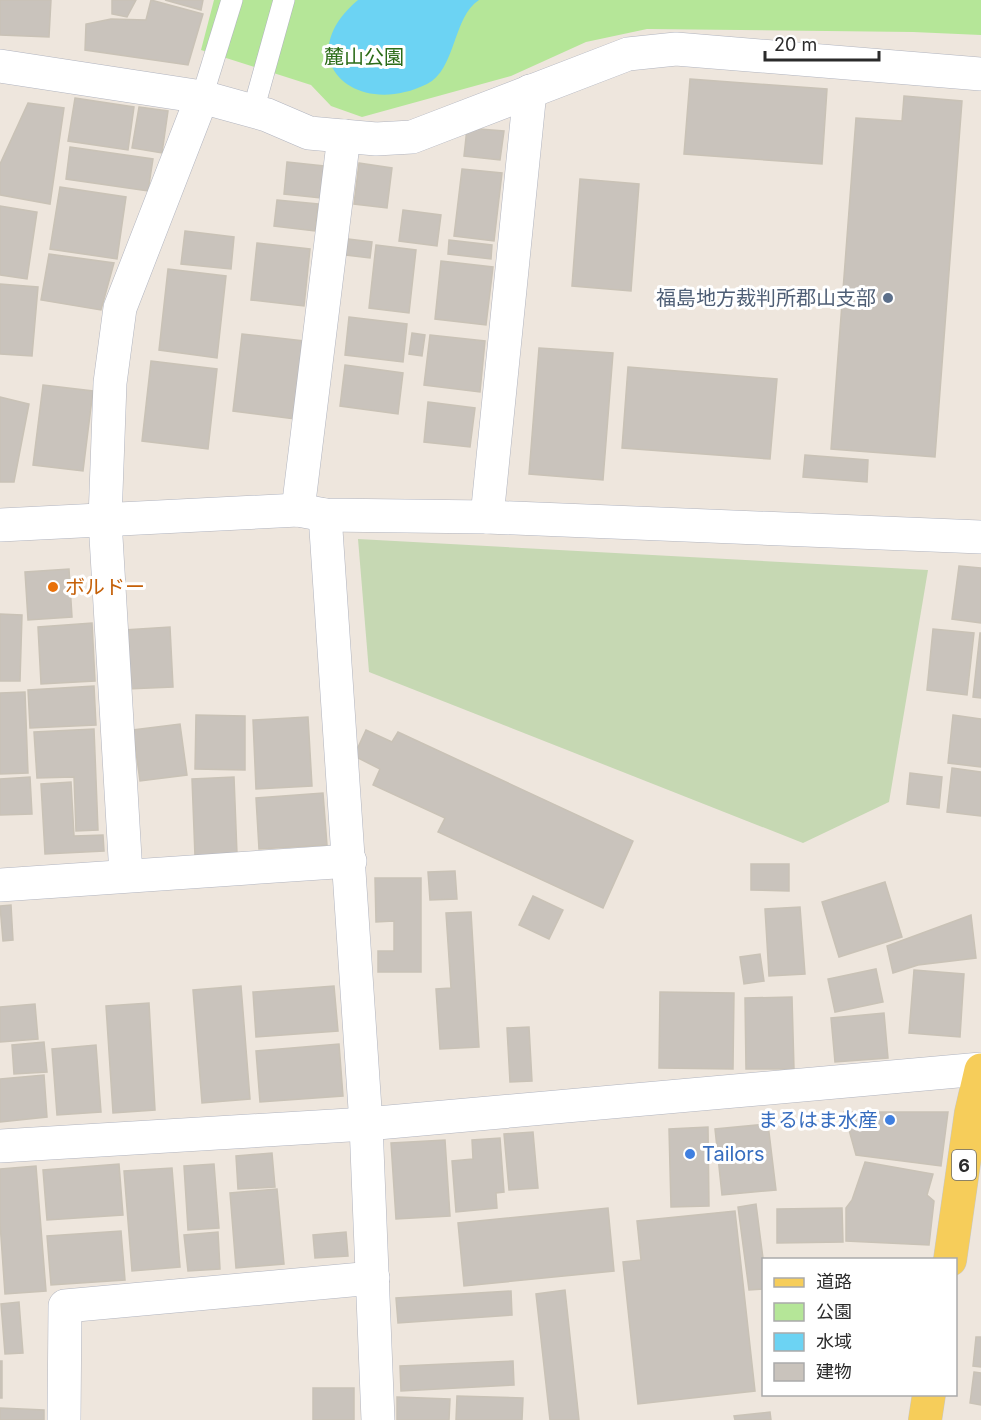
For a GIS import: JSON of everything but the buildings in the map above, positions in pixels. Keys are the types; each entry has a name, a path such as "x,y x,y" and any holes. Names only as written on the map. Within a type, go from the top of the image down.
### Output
{"main road":[{"name":"6","path":"950,1258 971,1113 981,1070"},
{"path":"925,1420 929,1396"}],"street":[{"path":"0,66 202,97 253,111 309,133 376,139 412,137 628,54 676,49 981,74"},
{"path":"487,517 530,91"},
{"path":"126,875 105,520 110,383 120,308 202,97"},
{"path":"344,136 312,512 350,861 366,1124 378,1420"},
{"path":"0,525 312,512 981,537"},
{"path":"0,885 350,861"},
{"path":"0,1146 366,1124 981,1070"},
{"path":"64,1420 65,1306 373,1278"}],"lane":[{"path":"202,97 232,0"},
{"path":"253,111 284,0"}],"green space":[{"name":"麓山公園","path":"214,0 981,0 981,35 647,29 586,42 511,76 362,117 331,106 311,85 201,50"},
{"path":"358,539 928,570 889,802 803,843 369,672"}],"water":[{"path":"358,0 479,0 464,18 444,67 436,77 427,84 400,93 376,94 355,89 339,77 330,62 329,43 338,22"}],"place":[{"name":"福島地方裁判所郡山支部","path":"888,298"},
{"name":"ボルドー","path":"53,587"},
{"name":"まるはま水産","path":"890,1120"},
{"name":"Tailors","path":"690,1154"}]}
